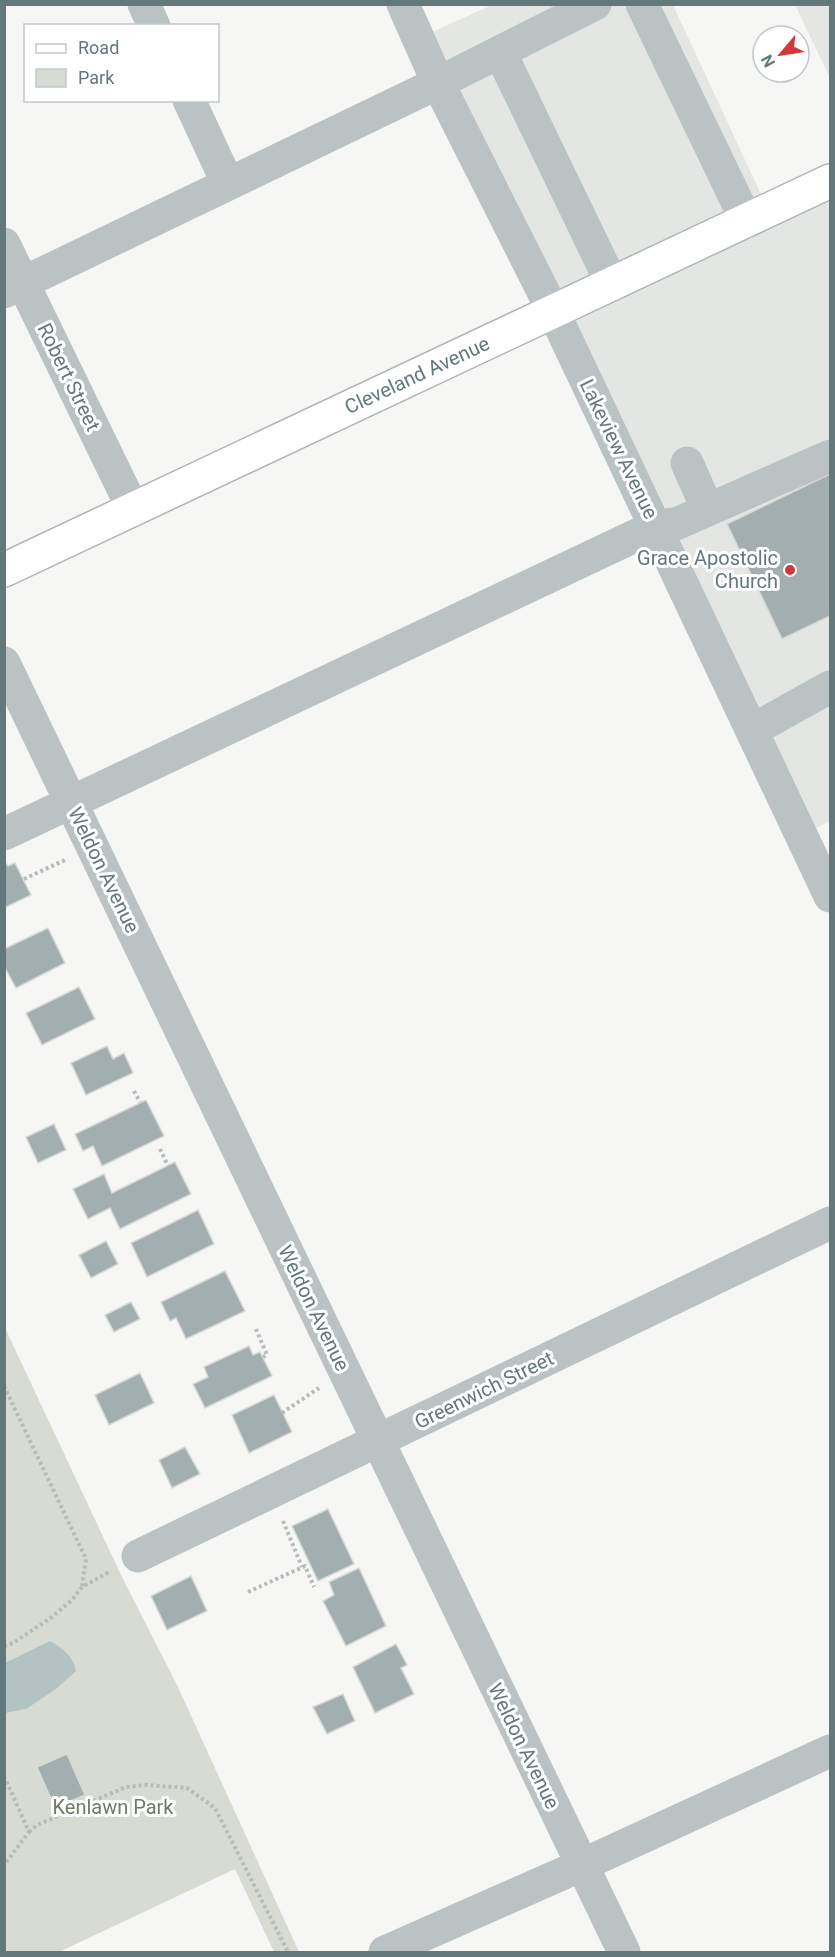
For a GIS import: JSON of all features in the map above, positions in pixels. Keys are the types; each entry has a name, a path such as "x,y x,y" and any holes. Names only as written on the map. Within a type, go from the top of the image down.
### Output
{"main road":[{"name":"Cleveland Avenue","path":"4,570 831,181"}],"street":[{"path":"144,4 153,24"},
{"name":"Lakeview Avenue","path":"403,4 438,83 553,311 831,896"},
{"path":"14,287 438,83 595,4"},
{"path":"642,4 746,220"},
{"path":"500,52 612,284"},
{"path":"190,102 228,184"},
{"name":"Robert Street","path":"4,244 14,287 133,509"},
{"path":"4,834 656,526 671,525 831,456"},
{"path":"687,463 708,510"},
{"name":"Weldon Avenue","path":"4,663 624,1953"},
{"path":"753,730 831,687"},
{"name":"Greenwich Street","path":"138,1556 831,1223"},
{"path":"385,1953 831,1751"}],"path":[{"path":"24,879 92,846"},
{"path":"134,1091 140,1102"},
{"path":"160,1149 168,1166"},
{"path":"256,1329 267,1355 262,1357"},
{"path":"282,1413 312,1391 346,1376"},
{"path":"4,1386 86,1559 82,1587 72,1600 14,1643 4,1646"},
{"path":"270,1493 302,1567 305,1566 314,1587"},
{"path":"248,1592 302,1567"},
{"path":"4,1776 30,1832"},
{"path":"4,1865 37,1826 126,1787 147,1785 187,1788 214,1808 288,1953"}],"shaded area":[{"path":"492,5 673,5 765,203 830,173 830,821 803,835 417,39"},
{"path":"795,5 830,5 830,78 811,38 811,24 804,24"},
{"path":"50,1641 67,1653 76,1671 56,1689 26,1709 5,1713 5,1663"}],"green space":[{"name":"Kenlawn Park","path":"5,1328 122,1577 177,1685 299,1952 274,1952 235,1869 59,1952 5,1952"}],"building":[{"name":"Grace Apostolic Church","path":"830,474 830,616 782,639 727,524"},
{"path":"4,860 8,866 15,863 31,895 4,908"},
{"path":"48,928 65,963 16,988 4,966 4,949"},
{"path":"79,987 95,1019 42,1045 26,1013"},
{"path":"107,1046 113,1059 124,1053 133,1073 86,1095 71,1063"},
{"path":"146,1100 164,1136 102,1166 93,1146 83,1151 75,1134"},
{"path":"54,1124 66,1150 38,1163 26,1137"},
{"path":"175,1162 191,1194 120,1229 110,1208 88,1219 73,1189 104,1174 112,1193"},
{"path":"198,1210 214,1244 147,1277 131,1243"},
{"path":"106,1241 118,1264 91,1278 79,1255"},
{"path":"225,1271 245,1311 186,1339 176,1318 170,1321 161,1302"},
{"path":"131,1302 140,1319 114,1332 105,1315"},
{"path":"249,1346 253,1355 260,1352 272,1376 205,1408 193,1384 208,1377 204,1367"},
{"path":"140,1373 154,1403 109,1425 95,1395"},
{"path":"274,1395 292,1432 249,1453 232,1415"},
{"path":"185,1447 200,1474 172,1488 159,1460"},
{"path":"328,1509 354,1564 318,1581 292,1526"},
{"path":"359,1568 386,1626 346,1646 323,1601 334,1595 329,1582"},
{"path":"191,1576 207,1611 167,1630 151,1596"},
{"path":"396,1644 407,1665 401,1668 414,1694 375,1713 353,1667"},
{"path":"343,1694 355,1721 327,1734 313,1707"},
{"path":"67,1754 85,1795 55,1808 37,1767"}],"place":[{"name":"Grace Apostolic Church","path":"790,570"}]}
